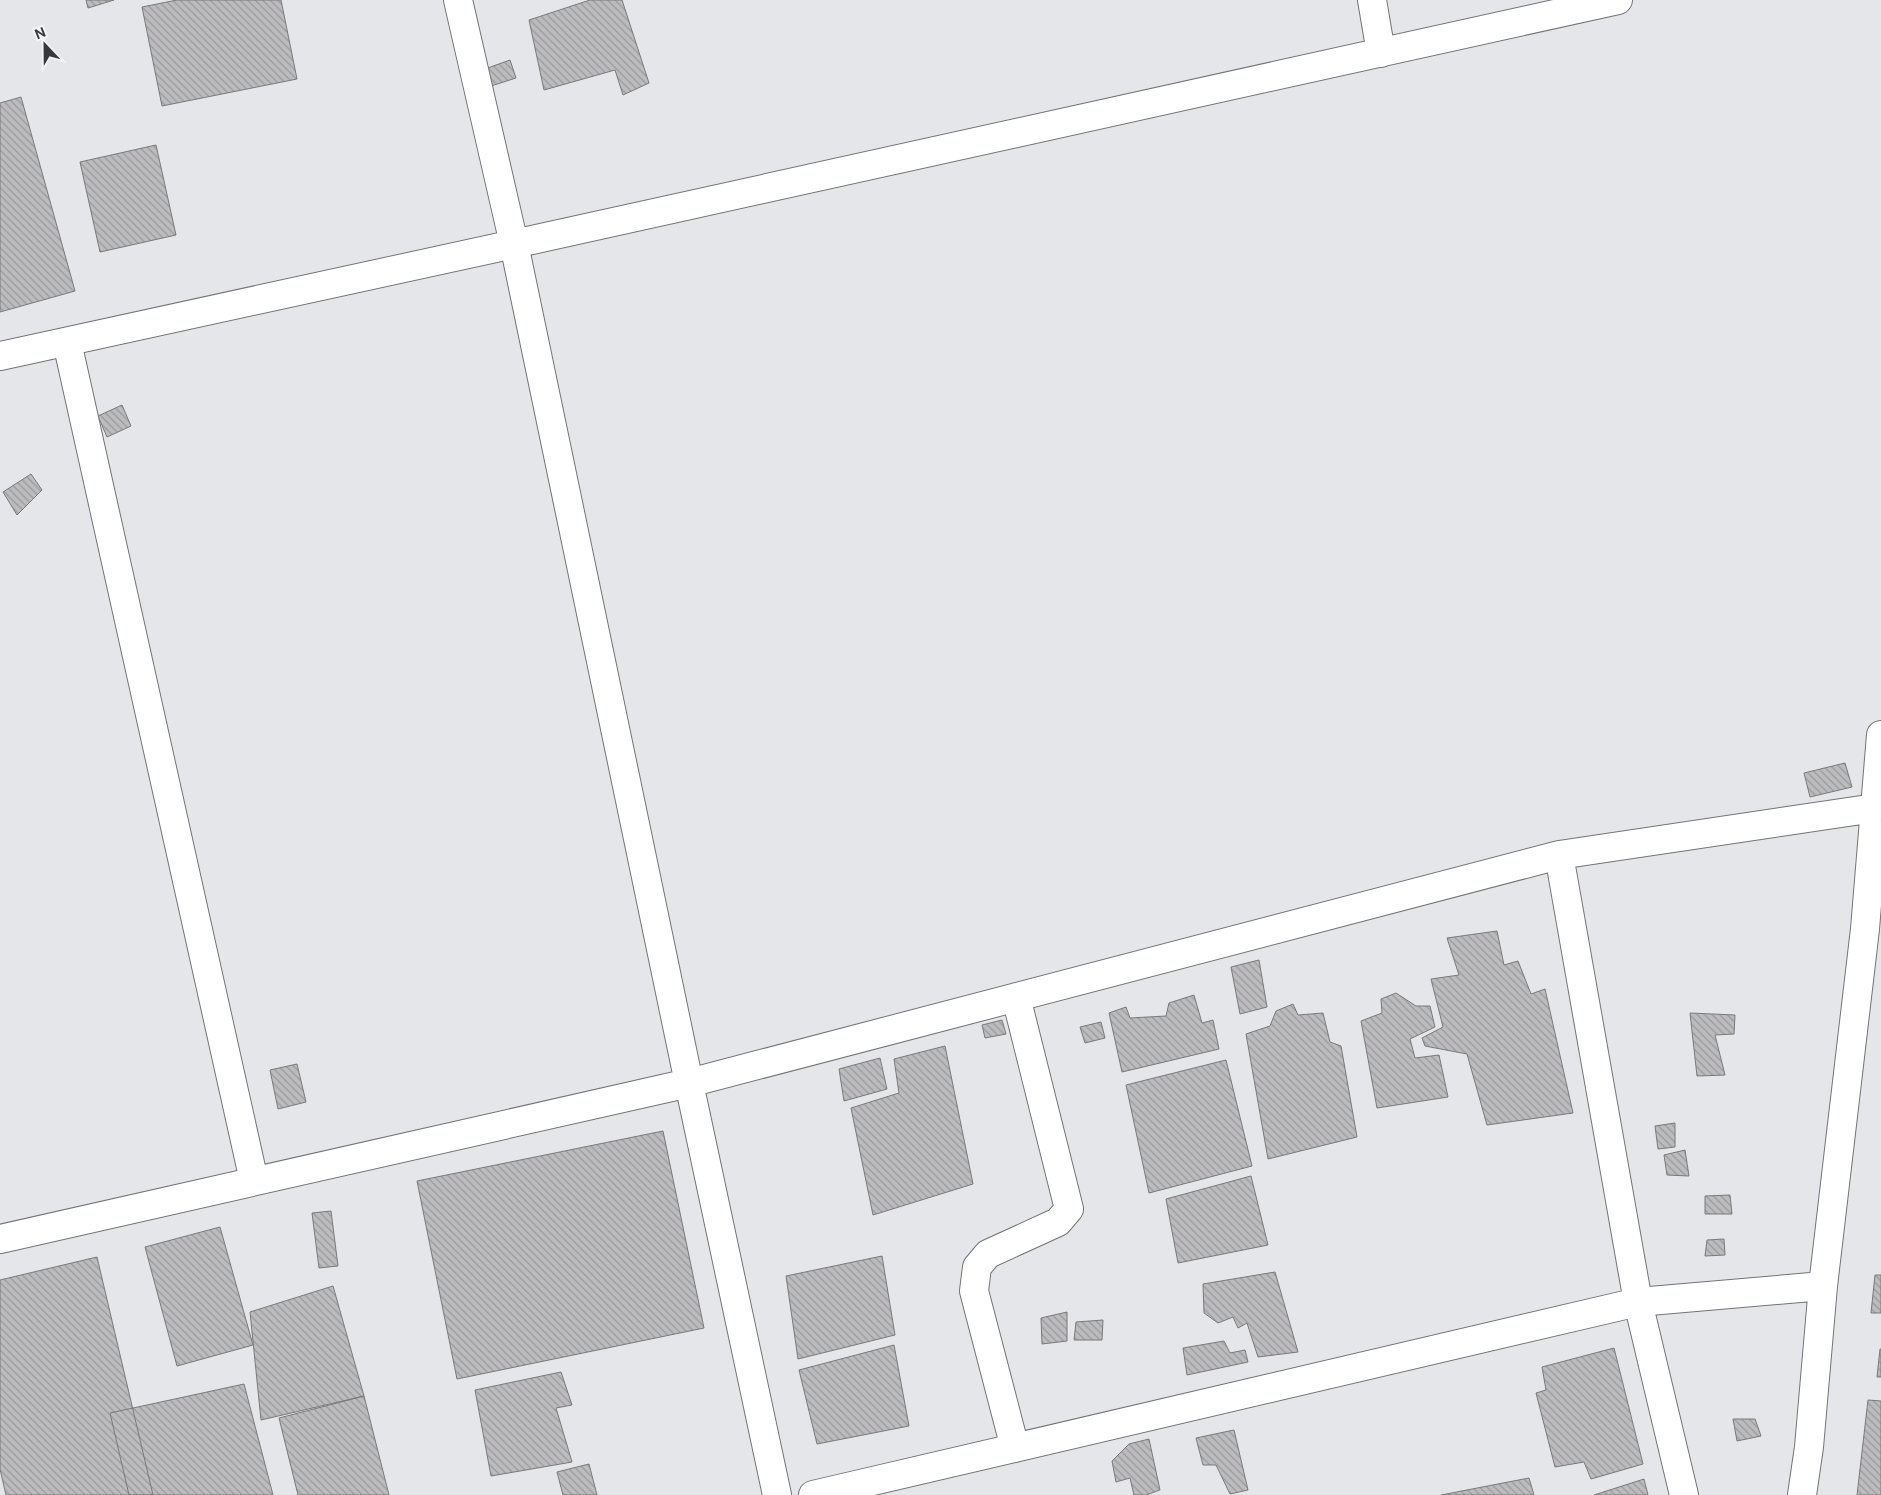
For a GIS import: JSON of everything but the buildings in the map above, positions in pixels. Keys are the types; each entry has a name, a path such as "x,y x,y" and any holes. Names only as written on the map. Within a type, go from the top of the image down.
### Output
{"street":[{"path":"458,0 514,244 777,1495"},
{"path":"1372,0 1381,53"},
{"path":"0,356 1618,0"},
{"path":"68,342 254,1181"},
{"path":"1802,1495 1809,1448 1823,1286 1873,930 1874,808 1881,735"},
{"path":"0,1238 689,1083 1559,855 1874,808"},
{"path":"1559,855 1638,1302 1684,1495"},
{"path":"1015,1448 974,1291 977,1267 988,1254 1058,1222 1069,1209 1016,997"},
{"path":"813,1495 1638,1302 1823,1286"}]}
